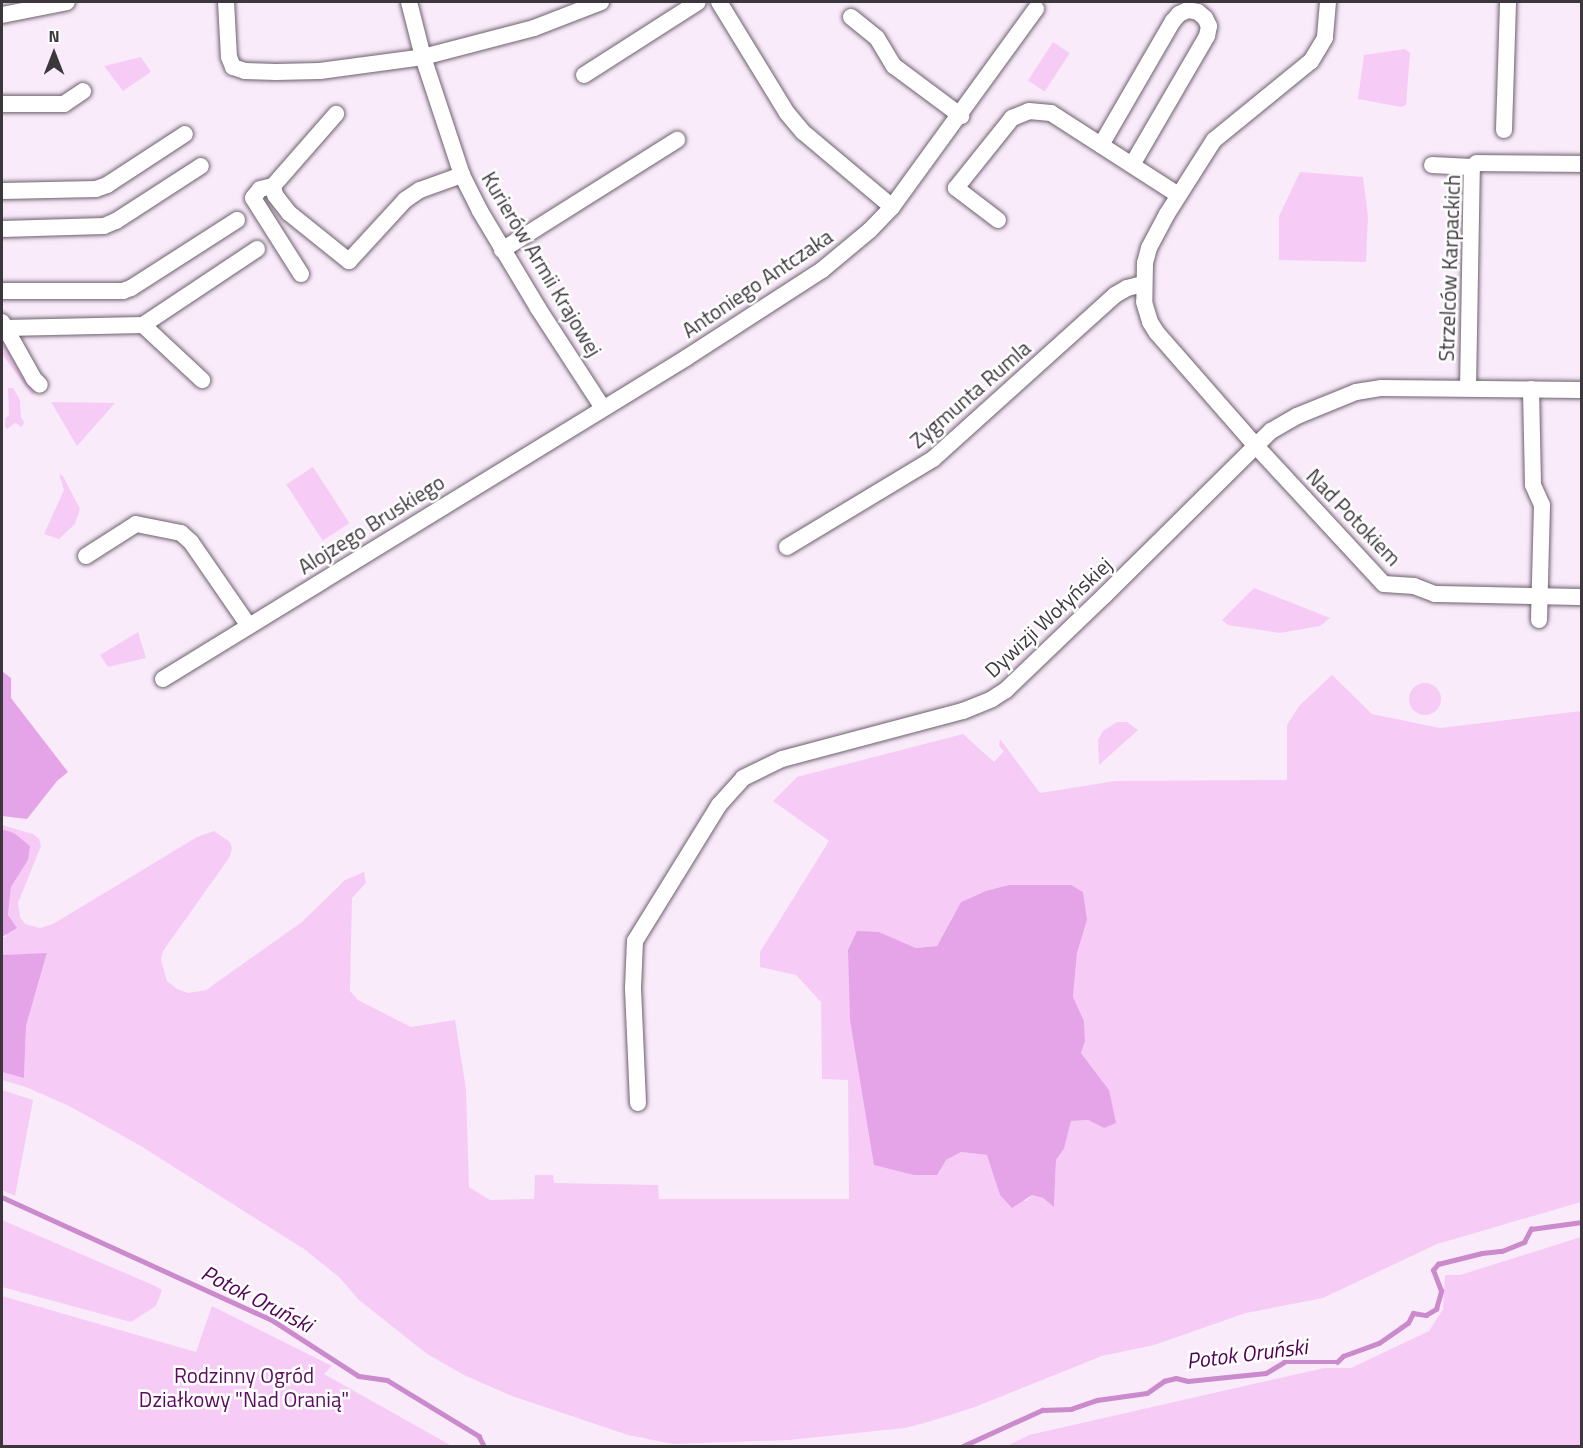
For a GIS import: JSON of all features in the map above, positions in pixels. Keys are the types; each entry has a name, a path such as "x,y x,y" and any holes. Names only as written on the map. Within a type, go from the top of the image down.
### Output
{"street":[{"path":"2,15 67,2"},
{"path":"226,2 229,57 233,67 245,71 320,71 423,57 534,28 600,2"},
{"name":"Kurierów Armii Krajowej","path":"409,2 423,57 462,175 502,250 603,408"},
{"path":"584,75 698,2"},
{"path":"718,2 787,112 804,132 892,207"},
{"path":"1256,446 1157,333 1144,302 1143,284 1149,248 1214,140 1311,61 1325,38 1328,2"},
{"path":"1504,130 1508,2"},
{"name":"Antoniego Antczaka","path":"603,408 822,270 870,230 892,207 961,116 1036,9"},
{"path":"1101,145 1173,21 1179,14 1188,10 1198,12 1209,26 1207,36 1132,165"},
{"path":"851,17 877,38 894,66 961,116"},
{"path":"2,104 64,104 84,91"},
{"path":"998,220 956,188 1012,118 1029,111 1044,111 1179,195"},
{"path":"301,273 253,201 255,194 273,186 336,114"},
{"path":"2,191 96,189 107,185 185,134"},
{"path":"502,250 677,140"},
{"name":"Strzelców Karpackich","path":"1468,388 1472,167 1477,163 1581,164"},
{"path":"1432,165 1472,167"},
{"path":"2,229 104,226 116,221 201,166"},
{"path":"273,186 275,195 289,213 349,261 405,200 420,190 462,175"},
{"path":"2,291 123,291 137,285 237,220"},
{"path":"40,385 34,379 3,325 143,325 257,249"},
{"name":"Zygmunta Rumla","path":"787,547 938,455 1115,295 1127,288 1143,284"},
{"path":"143,325 202,380"},
{"name":"Dywizji Wołyńskiej","path":"638,1103 633,988 636,942 731,791 743,778 782,759 963,711 992,699 1006,690 1271,431 1297,416 1356,392 1383,388 1581,390"},
{"path":"1531,389 1533,485 1542,505 1539,620"},
{"name":"Alojzego Bruskiego","path":"164,679 603,408"},
{"name":"Nad Potokiem","path":"1256,446 1384,584 1414,586 1435,594 1581,597"},
{"path":"86,556 136,524 181,533 191,542 249,626"}],"green space":[{"path":"1053,42 1070,53 1045,91 1028,81"},
{"path":"1405,49 1410,53 1406,105 1401,107 1358,99 1364,55"},
{"path":"141,57 151,72 123,91 104,66"},
{"path":"1300,172 1363,177 1368,216 1366,262 1279,260 1279,216"},
{"path":"2,337 36,393 32,395 2,354"},
{"path":"8,388 13,388 20,400 21,417 24,422 22,427 15,423 7,429 5,426 5,419 9,415"},
{"path":"51,402 115,403 77,446"},
{"path":"313,467 349,523 323,541 286,484"},
{"path":"59,474 63,476 80,509 75,524 59,539 44,534 64,490"},
{"path":"1254,588 1330,618 1320,626 1280,633 1228,625 1222,620"},
{"path":"138,632 146,658 108,667 100,655"},
{"path":"1332,675 1372,714 1440,728 1581,711 1581,1202 1437,1244 1323,1298 1246,1313 1154,1345 1102,1356 975,1407 928,1422 905,1428 789,1440 673,1444 628,1435 512,1396 464,1375 427,1354 359,1300 339,1277 304,1249 139,1145 71,1107 26,1087 2,1080 2,1072 24,1077 26,1026 47,954 2,955 2,937 6,937 11,887 28,860 14,833 2,829 2,825 33,834 39,839 41,846 18,903 20,917 25,924 40,928 53,924 197,837 214,831 230,842 232,849 229,858 163,951 161,960 167,981 177,989 188,993 206,990 302,922 345,880 364,872 366,883 352,898 350,991 358,1000 411,1027 455,1020 466,1089 469,1187 490,1200 534,1199 535,1175 553,1175 554,1183 658,1185 659,1199 849,1199 848,1080 822,1079 821,1002 796,975 760,967 760,952 829,841 773,801 797,777 963,734 994,762 1004,751 999,746 1000,739 1040,793 1115,781 1287,780 1287,725 1299,706","holes":["1009,885 1071,885 1087,920 1077,953 1073,998 1084,1021 1085,1041 1081,1053 1109,1090 1104,1128 1088,1120 1071,1121 1064,1149 1056,1160 1054,1206 1043,1198 1032,1195 1026,1201 1000,1195 988,1155 961,1152 946,1160 879,932 916,948 937,946 961,902"]},
{"path":"1425,683 1436,688 1441,699 1436,710 1425,715 1414,710 1409,699 1414,688"},
{"path":"1117,722 1127,722 1138,730 1099,765 1098,740 1103,731"},
{"path":"2,1090 33,1100 15,1196 2,1190"},
{"path":"2,1220 162,1290 156,1306 131,1322 2,1287"},
{"path":"1581,1237 1581,1446 1007,1446 1029,1435 1324,1368 1351,1368 1429,1331 1443,1309 1445,1275 1460,1275"},
{"name":"Rodzinny Ogród Działkowy \"Nad Oranią\"","path":"2,1296 196,1352 212,1306 332,1366 324,1374 452,1446 2,1446"}],"shaded area":[{"path":"3,672 11,678 11,698 68,772 57,781 27,819 2,816"},
{"path":"2,829 14,833 30,846 28,860 11,887 8,915 17,928 2,937"},
{"path":"1009,885 1071,885 1083,892 1087,920 1077,953 1073,997 1084,1021 1085,1041 1081,1053 1109,1090 1116,1123 1104,1128 1088,1120 1071,1121 1064,1149 1056,1160 1054,1207 1043,1198 1032,1195 1012,1208 1000,1195 987,1155 961,1152 946,1160 937,1175 914,1175 874,1165 850,1020 848,950 857,931 879,932 916,948 937,946 961,902 986,891"},
{"path":"47,953 26,1026 24,1078 2,1072 2,955"}],"waterway":[{"name":"Potok Oruński","path":"2,1197 272,1320 359,1376 387,1380 479,1436 484,1446"},
{"name":"Potok Oruński","path":"963,1446 1042,1410 1071,1409 1097,1400 1147,1393 1164,1381 1176,1378 1188,1381 1266,1373 1284,1362 1337,1362 1343,1356 1379,1343 1408,1323 1413,1313 1426,1315 1436,1309 1441,1291 1433,1270 1438,1264 1482,1253 1502,1251 1524,1242 1531,1229 1582,1222"}]}
